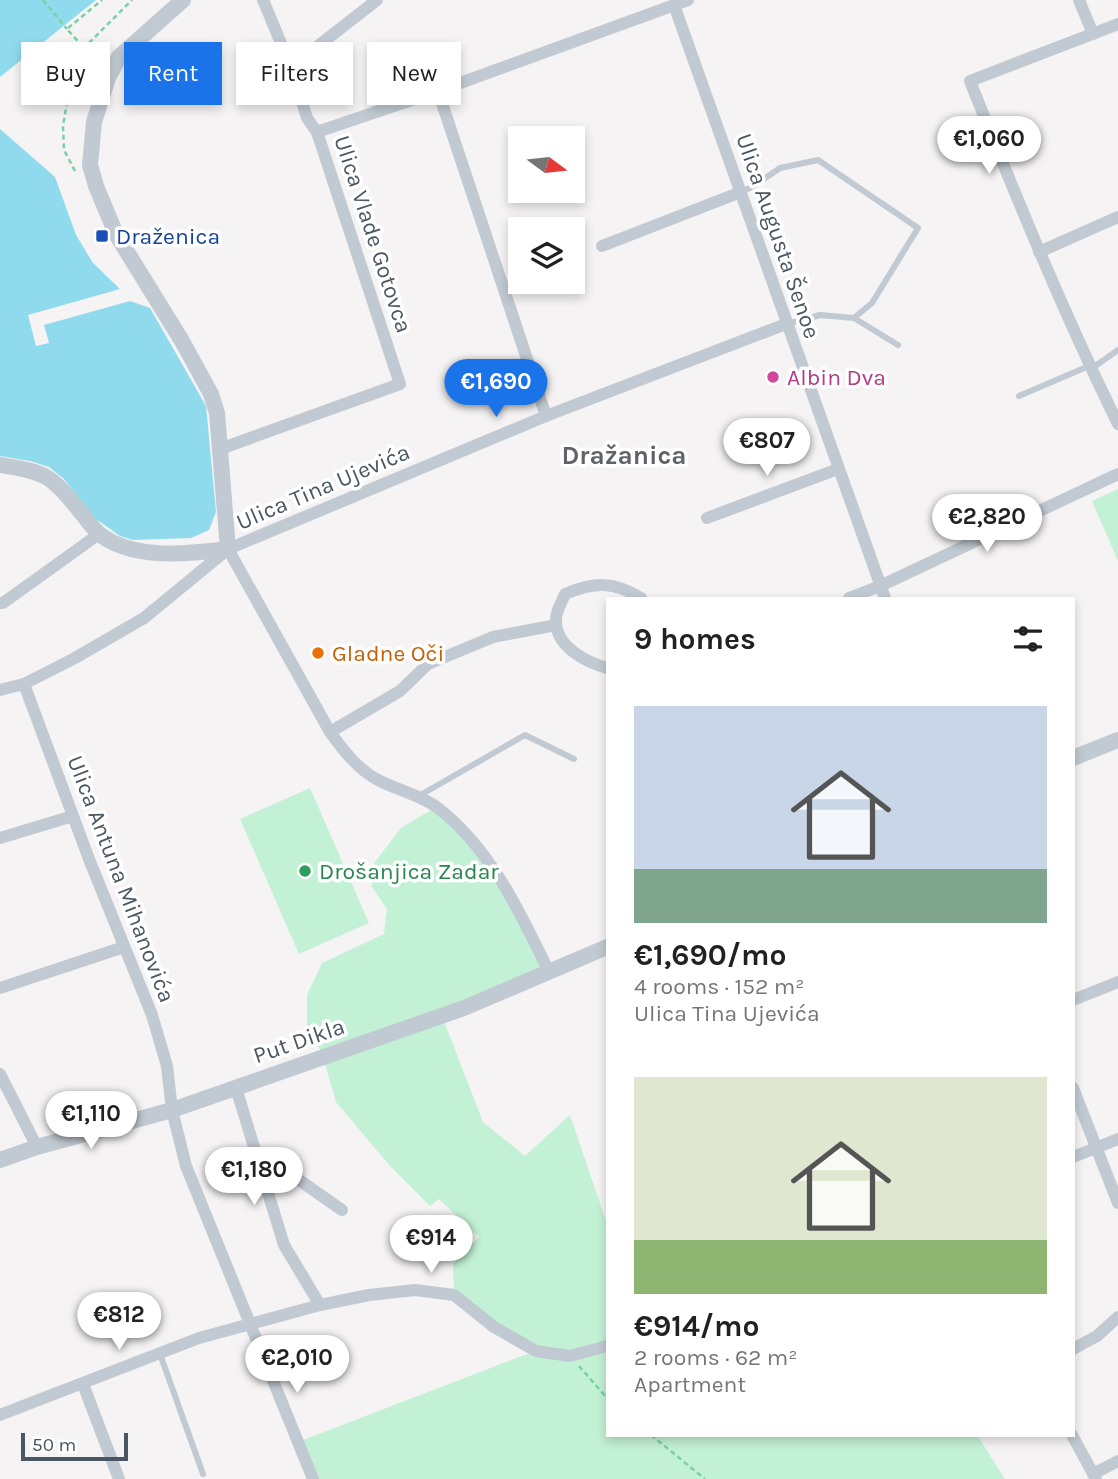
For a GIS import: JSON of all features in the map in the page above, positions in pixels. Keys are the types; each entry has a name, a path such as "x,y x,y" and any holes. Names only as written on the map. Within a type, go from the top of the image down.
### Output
{"street":[{"path":"183,0 119,57 108,78 94,122 90,165 116,234 165,312 211,394 217,413 228,549 330,732 345,752 376,779 436,807 473,840 509,895 549,972"},
{"name":"Ulica Vlade Gotovca","path":"263,0 281,42"},
{"path":"322,42 377,0"},
{"path":"461,83 688,0"},
{"path":"1079,0 1093,34"},
{"name":"Ulica Augusta Šenoe","path":"674,5 883,592"},
{"path":"1118,24 970,81 1039,252 1089,367 1118,424"},
{"name":"Ulica Vlade Gotovca","path":"220,449 400,384 317,132 307,118 303,105"},
{"path":"317,132 397,105"},
{"path":"443,105 546,416"},
{"path":"603,246 741,192"},
{"path":"1039,252 1118,217"},
{"name":"Ulica Tina Ujevića","path":"228,549 546,416 786,324"},
{"path":"0,465 46,475 59,485 99,534 122,545 148,552 200,553 228,549"},
{"path":"707,518 838,469"},
{"path":"855,597 883,592 1118,474"},
{"path":"0,603 99,534"},
{"path":"0,690 24,684 144,618 228,549"},
{"path":"606,668 569,650 555,618 565,594 587,585 623,587 639,597"},
{"path":"330,732 400,691 428,664 493,637 556,625"},
{"name":"Ulica Antuna Mihanovića","path":"24,684 152,1015 167,1066 172,1110 186,1166 313,1479"},
{"path":"1075,757 1118,740"},
{"path":"0,838 73,816"},
{"path":"0,988 124,947"},
{"name":"Put Dikla","path":"0,1160 37,1147 172,1110 236,1088 464,1008 606,947"},
{"path":"1075,999 1118,982"},
{"path":"0,1074 37,1147"},
{"path":"236,1088 284,1245 320,1305"},
{"path":"1075,1093 1118,1203"},
{"path":"1075,1156 1118,1139"},
{"path":"264,1184 287,1177 299,1180 342,1210"},
{"path":"0,1415 199,1338 320,1305 369,1295 415,1290 454,1295 494,1327 536,1351 570,1356 606,1346"},
{"path":"1075,1348 1097,1336 1118,1317"},
{"path":"83,1384 119,1479"},
{"path":"1073,1437 1095,1476 1118,1461"}],"lane":[{"path":"741,192 780,168 818,160 918,228 872,303 854,318"},
{"path":"786,324 820,315 854,318 898,345"},
{"path":"1020,396 1089,367 1118,350"},
{"path":"416,797 525,735 575,759"},
{"path":"160,1353 203,1474"}],"path":[{"path":"43,0 78,42"},
{"path":"66,29 102,0"},
{"path":"570,1356 606,1397"},
{"path":"653,1437 705,1479"}],"green space":[{"path":"1118,489 1118,561 1092,501"},
{"name":"Drošanjica Zadar","path":"310,788 369,923 299,954 240,819"},
{"path":"436,807 473,840 549,972 442,1016 483,1122 525,1156 570,1115 606,1221 606,1437 978,1437 1005,1479 313,1479 298,1442 535,1351 454,1295 453,1264 479,1237 439,1199 430,1206 391,1167 336,1102 324,1056 307,1028 307,995 322,963 384,934 387,909 372,887 372,866 401,828"}],"water":[{"path":"0,0 96,0 44,42 21,42 21,60 0,77"},
{"path":"0,129 55,177 76,235 93,263 120,289 28,315 36,346 49,343 44,325 130,301 150,308 206,406 216,512 209,530 191,538 133,540 120,536 96,519 63,478 49,467 0,456"}],"place":[{"name":"Draženica","path":"102,236"},
{"name":"Albin Dva","path":"773,377"},
{"name":"Gladne Oči","path":"318,653"},
{"name":"Drošanjica Zadar","path":"305,871"}],"district":[{"name":"Dražanica","path":"624,455"}]}
